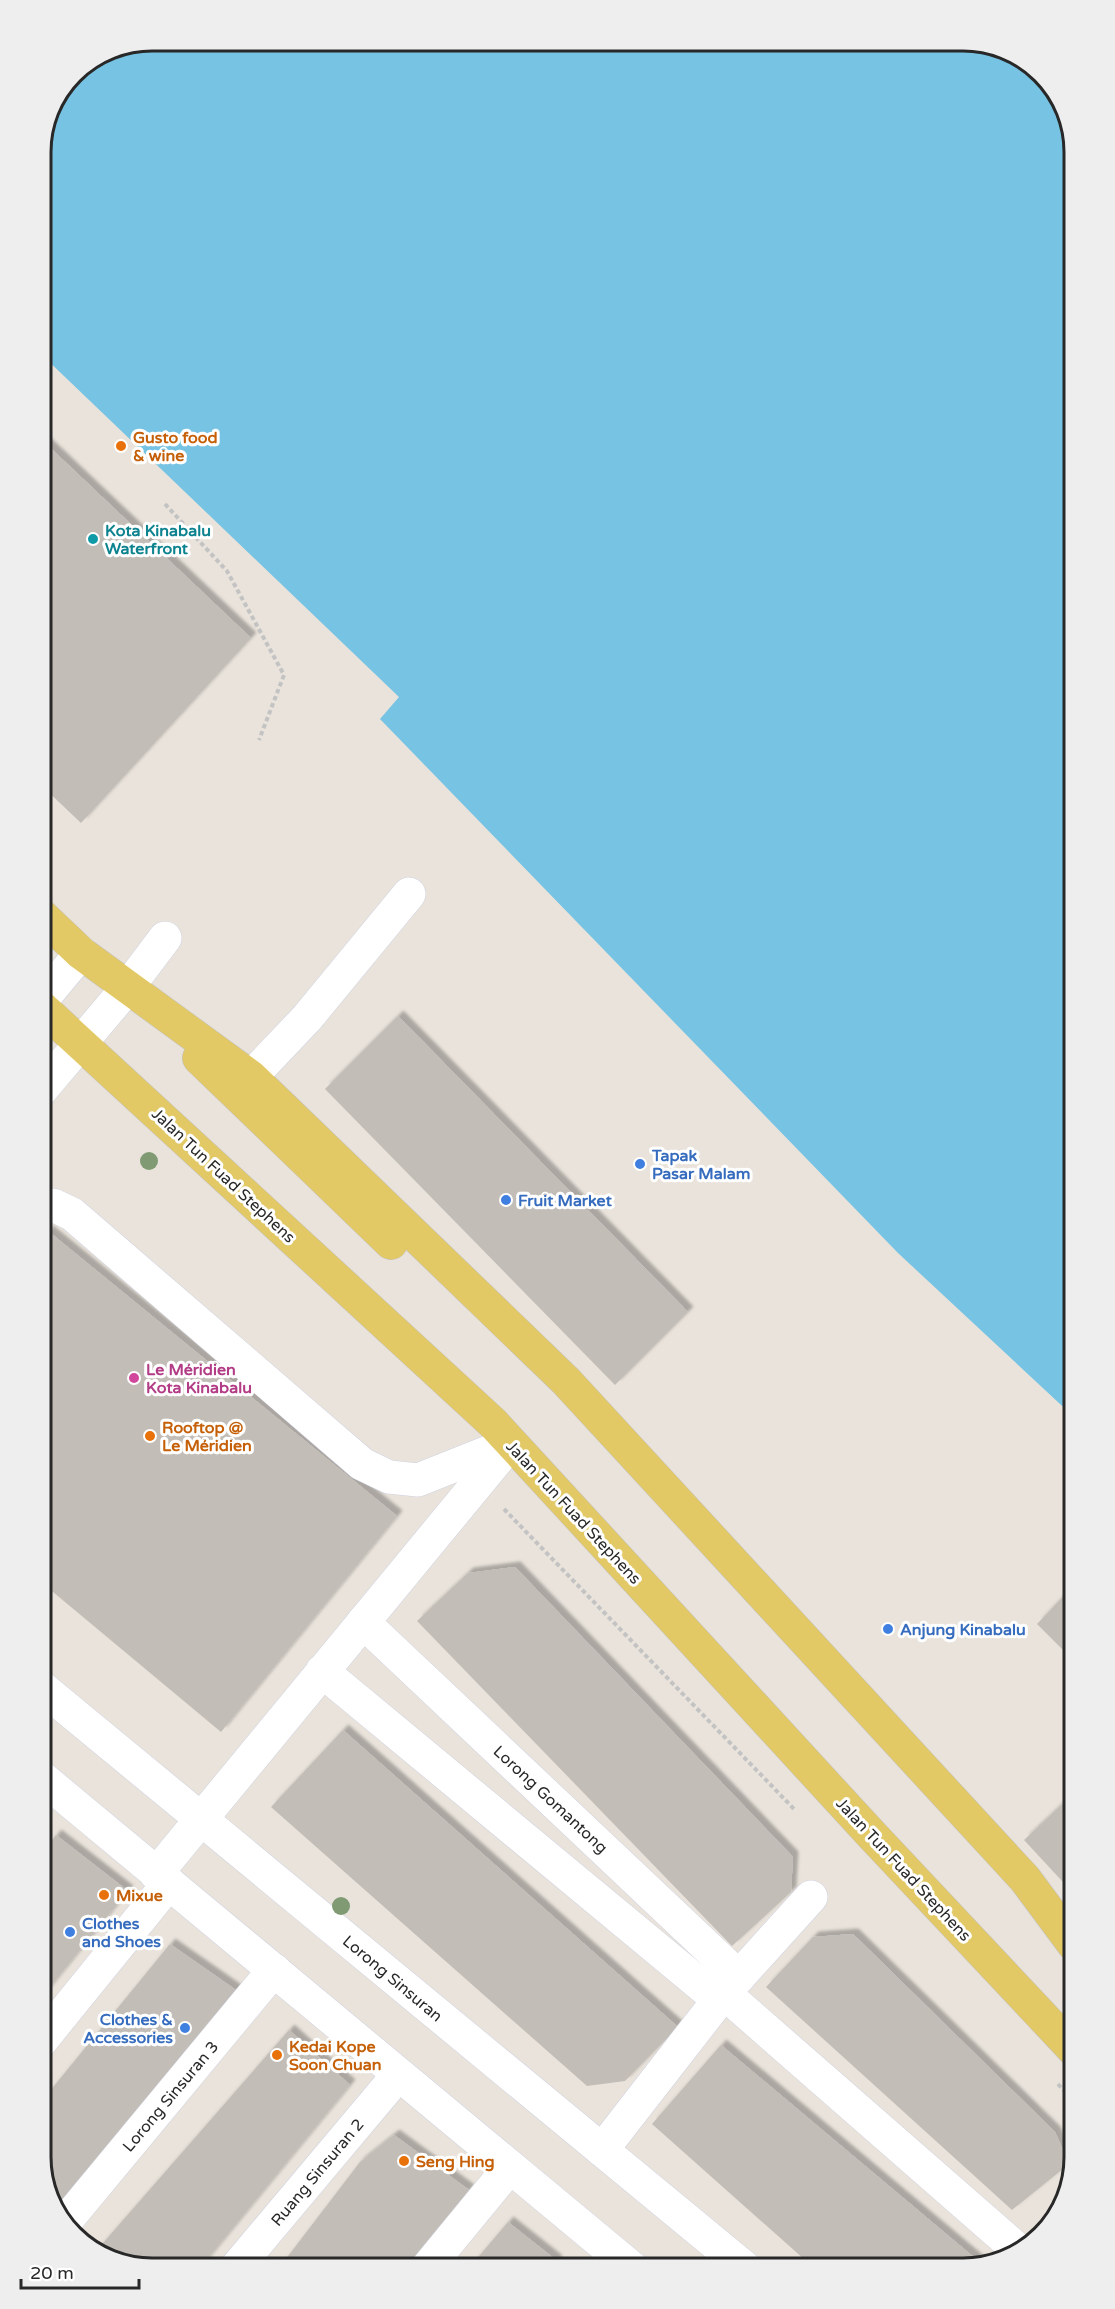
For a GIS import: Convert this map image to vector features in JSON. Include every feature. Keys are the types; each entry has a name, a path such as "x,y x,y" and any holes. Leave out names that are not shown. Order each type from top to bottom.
{"main road":[{"path":"51,924 81,953 251,1077 566,1381 1025,1879 1064,1932"},
{"path":"128,987 235,1094 553,1399 752,1609 1015,1896 1064,1934"},
{"name":"Jalan Tun Fuad Stephens","path":"51,1016 511,1443 871,1834 1064,2039"}],"street":[{"path":"251,1077 307,1018 409,894"},
{"path":"51,1077 128,987 165,938"},
{"path":"51,989 81,953"},
{"path":"51,1205 72,1214 362,1464 371,1469 389,1477 418,1480 511,1443"},
{"path":"51,2027 163,1879 201,1819 511,1443"},
{"name":"Lorong Gomantong","path":"363,1622 727,1990"},
{"path":"322,1671 727,1990 1012,2245"},
{"name":"Lorong Sinsuran","path":"51,1696 733,2258"},
{"path":"51,1791 163,1879 616,2258"},
{"path":"602,2150 727,1990 811,1897"},
{"name":"Lorong Sinsuran 3","path":"70,2216 273,1970"},
{"name":"Ruang Sinsuran 2","path":"244,2258 398,2075"},
{"path":"435,2258 510,2167"}],"path":[{"path":"165,504 227,571 284,675 259,740"},
{"path":"479,1482 802,1817"},
{"path":"1050,2075 1064,2090"}],"water":[{"path":"152,51 969,51 1001,59 1024,72 1034,81 1043,91 1056,114 1062,133 1064,152 1064,1408 898,1253 380,719 399,697 51,364 51,146 54,126 61,107 86,76 114,59 133,53"}],"building":[{"name":"Kota Kinabalu Waterfront","path":"51,448 251,638 81,823 51,794"},
{"name":"Fruit Market","path":"398,1016 688,1312 615,1385 325,1089"},
{"name":"Le Méridien Kota Kinabalu","path":"51,1233 397,1516 221,1732 51,1590"},
{"path":"515,1567 793,1857 791,1892 732,1946 417,1621 468,1573"},
{"path":"1064,1596 1064,1651 1037,1624"},
{"path":"343,1730 678,2027 625,2081 587,2086 271,1807"},
{"path":"1064,1802 1064,1883 1024,1840"},
{"path":"56,1835 128,1891 51,1986 51,1841"},
{"path":"853,1934 1055,2132 1064,2153 1063,2169 1012,2210 766,1987 813,1937"},
{"path":"170,1944 243,1995 65,2208 53,2176 51,2090"},
{"path":"289,2030 350,2085 208,2258 146,2258 120,2253 102,2244"},
{"path":"721,2045 973,2257 803,2258 652,2124"},
{"path":"394,2135 469,2190 413,2258 287,2258 360,2162"},
{"path":"508,2222 553,2258 477,2258"}],"place":[{"name":"Gusto food & wine","path":"121,446"},
{"name":"Kota Kinabalu Waterfront","path":"93,539"},
{"name":"Tapak Pasar Malam","path":"640,1164"},
{"name":"Fruit Market","path":"506,1200"},
{"name":"Le Méridien Kota Kinabalu","path":"134,1378"},
{"name":"Rooftop @ Le Méridien","path":"150,1436"},
{"name":"Anjung Kinabalu","path":"888,1629"},
{"name":"Mixue","path":"104,1895"},
{"name":"Clothes and Shoes","path":"70,1932"},
{"name":"Clothes & Accessories","path":"185,2028"},
{"name":"Kedai Kope Soon Chuan","path":"277,2055"},
{"name":"Seng Hing","path":"404,2161"}]}
